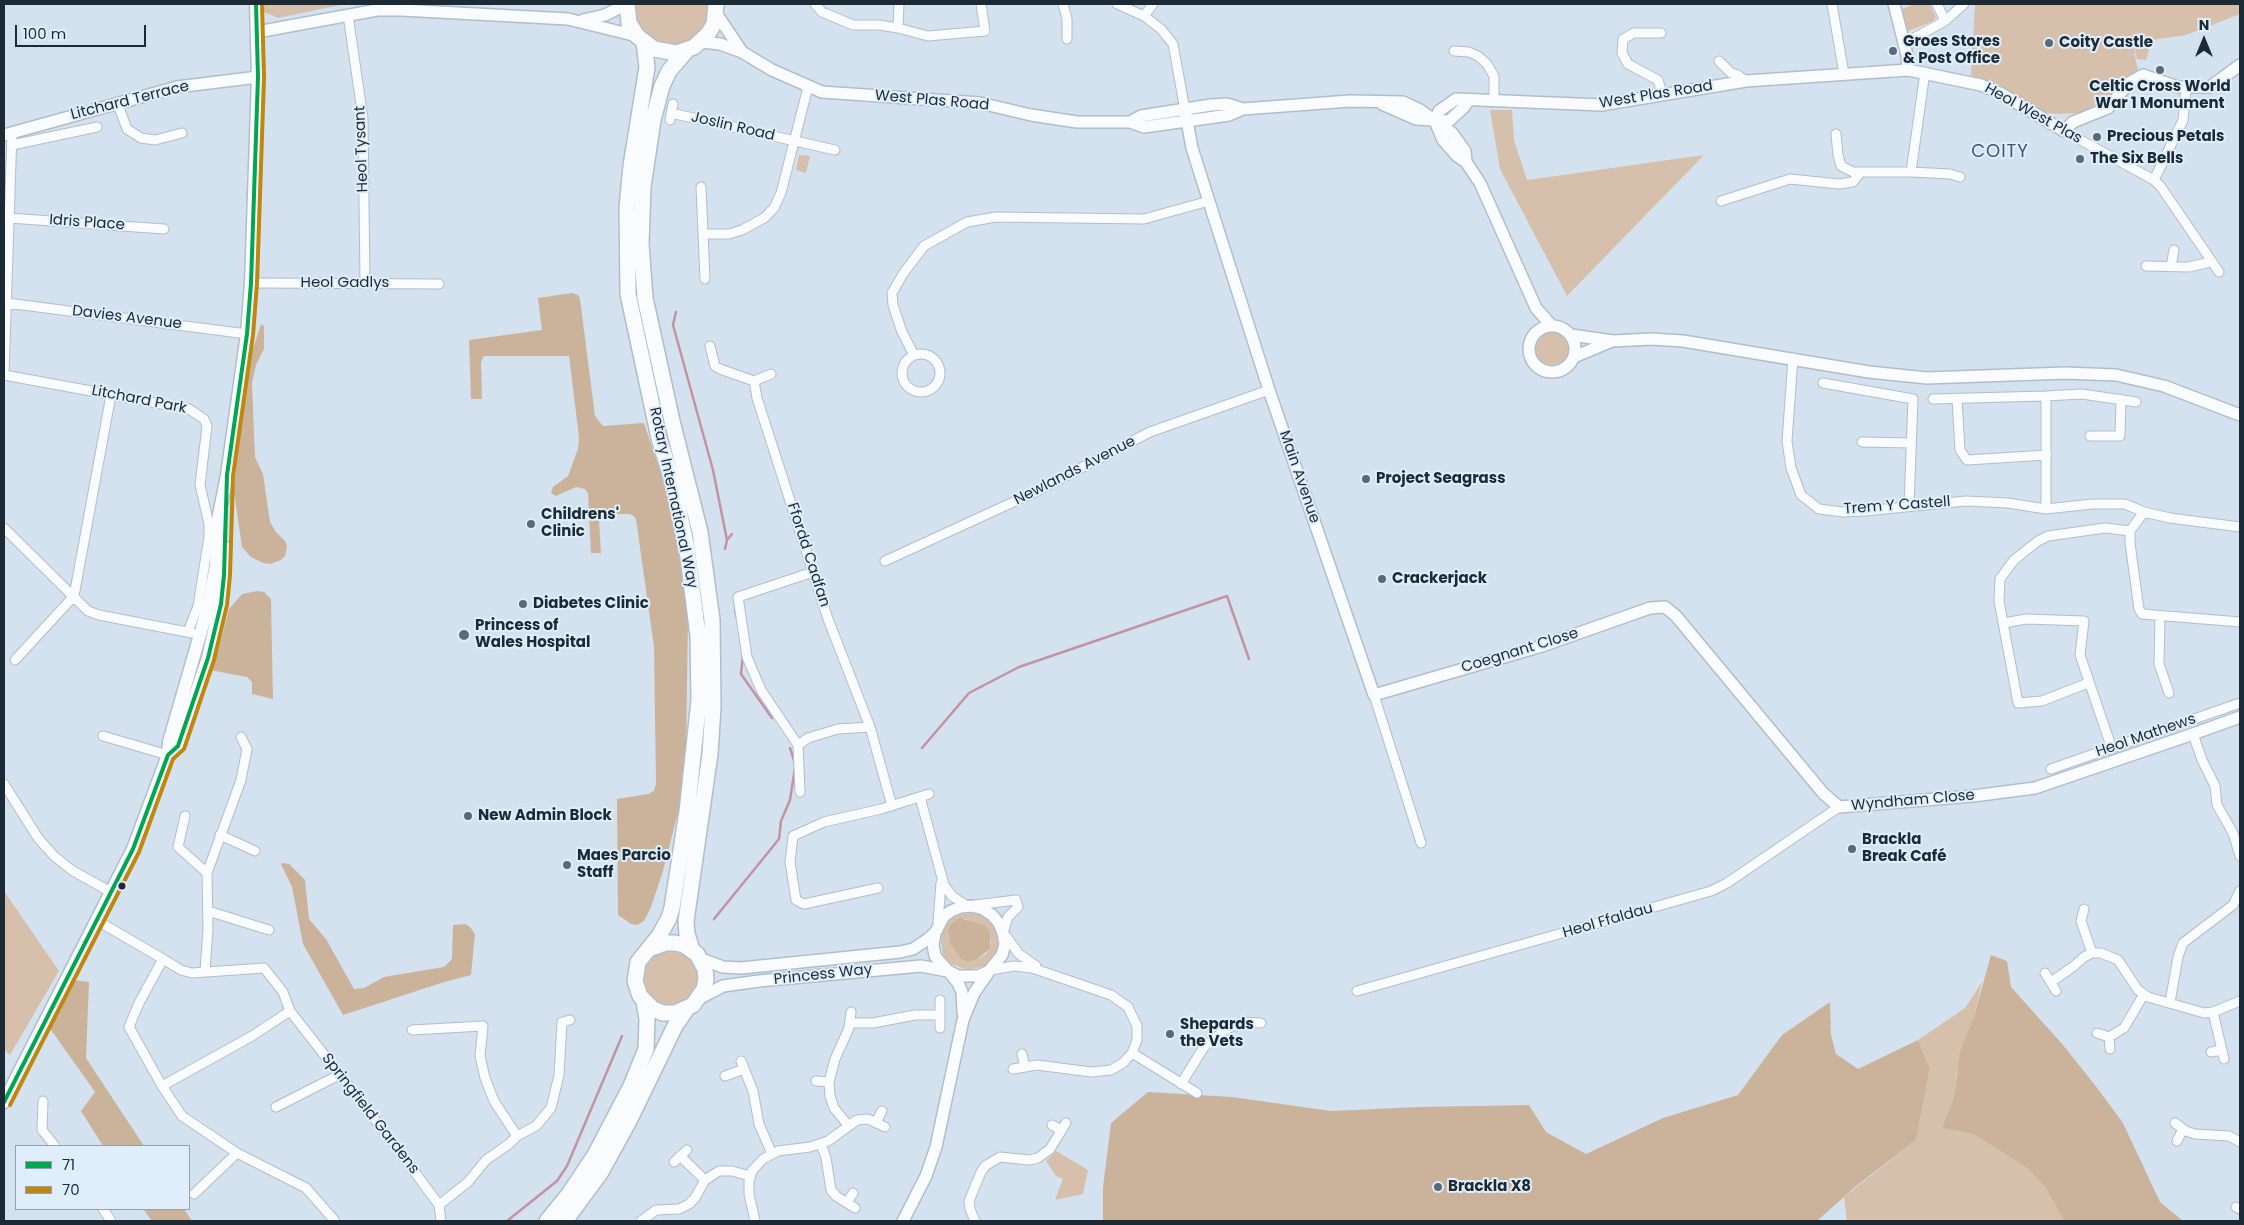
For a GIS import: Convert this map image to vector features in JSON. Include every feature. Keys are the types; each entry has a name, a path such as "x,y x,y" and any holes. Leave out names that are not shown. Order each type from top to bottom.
{"main road":[{"path":"4,1102 133,849 168,756 178,746 208,658 201,634 221,604 224,575 227,474 247,334 251,283 258,77 256,4"},
{"name":"Rotary International Way","path":"628,4 630,23 641,40 648,67 631,166 627,207 628,294 687,548 696,612 698,668 696,739 674,898 665,926 649,950"},
{"path":"641,40 664,52 686,50 701,42 711,29 716,8"},
{"name":"Rotary International Way","path":"686,50 670,71 662,86 653,120 643,187 641,244 645,298 672,421 700,532 712,620 713,707 711,746 686,921 687,934 696,954"},
{"path":"547,1221 569,1194 595,1155 631,1086 646,1049 647,1019 644,1002 637,990 635,972 638,962 649,950 666,943 675,943 696,954 706,979 700,998 686,1010 668,1038 629,1121 606,1163 565,1221"},
{"path":"644,1002 653,1009 664,1013 686,1010"}],"street":[{"path":"579,20 605,15 617,9 621,4"},
{"path":"815,4 822,12 853,25 879,24 928,36 985,31 981,4"},
{"path":"898,28 899,4"},
{"path":"1063,4 1067,19 1067,39"},
{"path":"1117,4 1144,16 1162,29 1173,44 1185,110"},
{"path":"1134,4 1144,16"},
{"path":"1144,16 1153,4"},
{"path":"1832,4 1844,74"},
{"path":"1894,4 1908,70"},
{"path":"1937,4 1944,21"},
{"path":"1904,44 1944,21 1964,4"},
{"name":"West Plas Road","path":"716,8 742,52"},
{"path":"258,32 377,10 401,10 579,20 641,40"},
{"name":"Heol Tysant","path":"348,15 362,118 365,283"},
{"path":"1661,33 1634,33 1623,39 1622,53 1628,64 1658,80 1662,94"},
{"name":"West Plas Road","path":"701,42 720,44 742,52 808,87 822,92 980,103 1031,115 1077,122 1130,122 1144,127 1229,115 1243,109 1350,101 1402,102 1420,110 1435,121 1448,121 1468,101 1601,106 1746,81 1844,74"},
{"path":"1454,51 1469,52 1478,56 1487,64 1494,76 1494,101"},
{"path":"1719,61 1731,73 1738,75 1746,81"},
{"path":"2064,131 2073,122 2108,108 2129,83 2143,75 2186,88 2210,87 2240,66"},
{"name":"Heol West Plas","path":"1844,74 1908,70 1981,85 2000,93 2064,131 2154,180"},
{"path":"1910,172 1924,72"},
{"name":"Litchard Terrace","path":"8,134 117,102 177,87 258,77"},
{"name":"Joslin Road","path":"703,234 729,234 742,230 764,218 774,208 781,193 808,87"},
{"path":"2186,88 2183,120 2154,180 2210,262 2219,272"},
{"path":"117,102 127,129 141,138 155,140 182,133"},
{"name":"West Plas Road","path":"1130,122 1141,116 1227,104 1243,109"},
{"name":"Main Avenue","path":"1185,110 1192,148 1269,390 1374,695 1421,843"},
{"name":"Joslin Road","path":"671,113 794,142"},
{"path":"1435,121 1443,140 1457,156 1466,162 1480,183 1536,308 1551,325"},
{"path":"12,145 97,127"},
{"path":"4,375 12,145 8,134"},
{"path":"1836,134 1841,166 1853,172 1910,172 1950,174 1960,177"},
{"path":"794,142 835,150"},
{"path":"1950,164 1950,174"},
{"path":"1721,201 1790,179 1839,184 1853,182 1861,172"},
{"path":"701,187 705,279"},
{"path":"914,355 899,323 893,305 892,294 903,274 924,246 967,222 996,217 1144,219 1209,201"},
{"name":"Idris Place","path":"9,218 164,229"},
{"path":"2171,266 2174,250"},
{"path":"2146,266 2189,267 2210,262"},
{"name":"Heol Gadlys","path":"251,283 440,284"},
{"name":"Davies Avenue","path":"7,303 247,334"},
{"path":"1535,333 1536,308"},
{"path":"1613,341 1574,357 1564,369 1549,372 1535,365 1529,351 1529,343 1535,333 1551,325 1559,326 1571,335 1613,341 1651,339 1683,341 1869,372 1927,378 2065,373 2116,375 2164,386 2240,414"},
{"path":"1571,335 1574,342 1574,357"},
{"path":"710,346 715,366 720,369 754,381 771,374"},
{"path":"926,354 932,357 939,367 938,380 935,386 926,391 913,391 903,382 902,368 909,357 914,355 926,354"},
{"name":"Trem Y Castell","path":"1793,358 1787,441 1791,468 1801,495 1819,509 1843,512 1966,501 2008,503 2046,509 2092,504 2125,504 2144,512 2170,518 2240,527"},
{"name":"Litchard Park","path":"4,375 189,408 204,419 207,426 200,485 209,524 209,537 198,606 201,634"},
{"name":"Ffordd Cadfan","path":"754,381 757,398 828,619 870,727 892,806"},
{"path":"1823,383 1913,399 1909,506"},
{"name":"Newlands Avenue","path":"885,562 1033,493 1150,432 1269,390"},
{"path":"1933,399 2082,394 2136,402"},
{"path":"15,660 74,596 111,395"},
{"path":"2046,396 2046,509"},
{"path":"1956,399 1960,450 1967,460 2047,455"},
{"path":"2090,436 2120,436 2121,399"},
{"path":"1862,442 1911,443"},
{"path":"2144,512 2130,531 2139,609 2142,614 2240,622"},
{"path":"4,528 88,611 99,615 201,634"},
{"path":"2088,683 2042,700 2018,703 1999,601 2000,579 2014,560 2038,541 2048,536 2106,528 2130,531"},
{"path":"800,792 798,745 761,690 747,657 738,597 813,572"},
{"name":"Coegnant Close","path":"1374,695 1542,646 1650,608 1665,607"},
{"name":"Wyndham Close","path":"1665,607 1676,616 1823,793 1839,807 2025,790 2240,717"},
{"path":"2160,616 2159,664 2169,693"},
{"path":"2004,623 2026,620 2084,622 2080,655 2112,749"},
{"name":"Heol Mathews","path":"2051,769 2240,703"},
{"path":"798,745 808,738 838,729 870,727"},
{"path":"2194,734 2202,760 2216,786 2217,804 2237,831 2240,856"},
{"path":"103,736 168,756"},
{"path":"96,920 181,970 192,973 205,971 208,911 207,873 241,780 247,749 241,736"},
{"path":"4,784 38,838 54,856 73,871 111,892"},
{"path":"878,888 804,904 796,900 790,862 793,836 824,822 892,806 924,795 941,878 940,909 933,945 935,956 958,983 962,992 963,1020"},
{"name":"Heol Ffaldau","path":"1356,991 1711,891 1727,884 1839,807"},
{"path":"185,816 178,847 207,873"},
{"path":"220,835 255,851"},
{"path":"941,878 948,892 969,906 983,909 992,914 1022,957 1042,970 1123,1002 1132,1012 1137,1026 1137,1040 1132,1053 1117,1067 1091,1072 1042,1065 1013,1069"},
{"path":"2170,1002 2178,957 2183,943 2233,905 2240,891"},
{"path":"902,1220 917,1196 936,1147 963,1020 974,993 1002,954 1008,917 1018,907 1016,900 969,906"},
{"name":"Princess Way","path":"696,954 723,967 741,968 900,952 918,946 951,911 969,906"},
{"path":"2084,909 2081,921 2092,953"},
{"path":"208,911 269,930"},
{"path":"2051,982 2084,957 2092,953 2101,953 2118,960 2138,990 2144,994 2204,1013 2213,1012 2240,1001"},
{"path":"163,959 138,1003 129,1027 162,1086 182,1116 238,1153 306,1188 335,1221"},
{"name":"Princess Way","path":"700,998 723,986 759,981 921,966 968,978 978,976 990,970"},
{"path":"990,970 1018,966 1042,970"},
{"name":"Springfield Gardens","path":"205,971 264,968 283,992 290,1011 439,1205"},
{"path":"2045,973 2056,991"},
{"path":"2097,1033 2109,1037 2124,1028 2144,994"},
{"path":"940,1000 940,1028"},
{"path":"162,1086 252,1036 290,1011"},
{"path":"848,1125 834,1108 830,1096 829,1082 835,1059 848,1034 851,1012"},
{"path":"2211,1052 2223,1054 2213,1012"},
{"path":"851,1023 873,1023 915,1015 940,1014"},
{"path":"440,1221 439,1205 468,1182 486,1160 517,1136 536,1126 551,1108 559,1075 562,1022 570,1020"},
{"path":"1181,1084 1204,1047 1226,1030 1243,1022 1261,1023"},
{"path":"412,1030 483,1026 480,1056 485,1078 494,1101 517,1136"},
{"path":"2109,1037 2110,1049"},
{"path":"1132,1053 1197,1093"},
{"path":"1022,1054 1024,1066"},
{"path":"725,1076 742,1065 753,1092 759,1124 772,1154"},
{"path":"276,1108 339,1075"},
{"path":"816,1081 829,1082"},
{"path":"43,1101 42,1130 55,1145"},
{"path":"876,1122 882,1111"},
{"path":"755,1221 748,1190 750,1176 760,1162 772,1154 785,1150 821,1144 860,1119 876,1122 885,1127"},
{"path":"975,1221 970,1209 970,1197 985,1166 1000,1157 1030,1160 1038,1158 1050,1149 1064,1126 1052,1125"},
{"path":"2177,1140 2179,1126 2204,1135 2229,1136 2240,1142"},
{"path":"821,1144 826,1158 831,1190 836,1196 851,1206 853,1193"},
{"path":"194,1194 238,1153"},
{"path":"681,1156 705,1180"},
{"path":"641,1221 656,1210 679,1209 688,1204 705,1180 723,1170 732,1170 750,1176"},
{"path":"104,1210 111,1221"}],"shaded area":[{"path":"262,4 345,4 278,18 264,12"},
{"path":"633,4 708,4 708,16 703,29 694,40 669,49 640,34 632,8"},
{"path":"1914,4 1930,4 1936,17 1933,21 1904,33 1895,12"},
{"path":"1975,4 2240,4 2240,14 2186,35 2152,40 2146,60 2137,59 2131,36 2138,71 2105,103 2080,113 2057,114 2042,112 1993,82 1971,76"},
{"path":"1490,110 1512,110 1514,140 1527,180 1704,155 1567,296 1500,169"},
{"path":"799,155 810,156 806,173 796,170"},
{"path":"572,293 578,295 580,299 595,416 603,426 644,423 666,489 685,586 688,619 686,752 682,797 663,871 651,907 644,921 637,925 631,924 618,915 617,799 648,794 654,791 656,784 654,647 636,519 629,514 605,514 601,516 599,520 601,553 591,553 588,493 585,489 576,487 556,496 551,493 553,487 568,476 578,449 579,437 569,356 484,356 481,362 482,399 471,399 469,340 542,330 538,298"},
{"path":"261,324 264,326 264,349 256,365 252,383 255,457 263,474 270,522 287,546 285,556 281,560 270,564 251,557 242,547 234,492 238,436 253,349"},
{"path":"1552,329 1559,330 1565,334 1569,340 1569,354 1565,360 1559,364 1552,365 1545,364 1539,360 1535,354 1534,347 1535,340 1539,334 1545,330"},
{"path":"257,591 264,592 271,599 273,699 252,694 252,682 247,677 210,670 218,652 229,609 242,594"},
{"path":"281,864 289,864 305,880 309,919 326,939 354,989 364,988 384,977 444,967 452,959 453,925 466,924 475,934 471,975 343,1015 303,944 292,887"},
{"path":"4,891 59,971 10,1055 4,1049"},
{"path":"970,913 982,915 991,923 997,933 998,946 994,957 985,966 968,970 951,964 943,954 941,943 942,931 949,921 958,915","holes":["966,919 991,940 990,949 985,955 967,962 961,959 948,936 951,924"]},
{"path":"959,918 986,926 990,933 990,949 976,960 967,962 961,959 950,943 948,930 951,924"},
{"path":"670,949 686,954 694,962 699,978 694,994 686,1002 670,1007 654,1002 646,994 641,978 646,962 654,954"},
{"path":"1991,955 2007,961 2011,987 2063,1045 2123,1123 2160,1202 2183,1221 2064,1221 2045,1187 2027,1168 1973,1134 1942,1128 1954,1097 1960,1052 1974,1016"},
{"path":"65,979 89,982 86,1058 143,1145 102,1145 81,1111 95,1092 44,1020"},
{"path":"1982,982 1957,1071 1954,1097 1942,1128 1973,1134 2027,1168 2045,1187 2064,1221 1847,1221 1844,1197 1916,1140 1930,1069 1918,1040 1965,1008"},
{"path":"1830,1002 1831,1035 1836,1054 1858,1069 1918,1040 1930,1069 1916,1140 1855,1187 1817,1221 1103,1221 1103,1187 1111,1123 1148,1092 1232,1097 1331,1111 1529,1105 1546,1132 1586,1154 1663,1118 1738,1095 1782,1035"},
{"path":"1056,1151 1088,1170 1083,1194 1055,1200 1063,1179 1056,1176 1046,1161"},
{"path":"144,1210 185,1210 192,1221 152,1221"}],"waterway":[{"path":"676,312 673,325 713,470 727,540"},
{"path":"725,549 727,540 732,534"},
{"path":"922,748 969,693 1019,667 1227,596 1249,659"},
{"path":"735,610 737,618"},
{"path":"743,655 741,674 772,718"},
{"path":"790,748 795,763"},
{"path":"714,919 779,839 781,821 790,800 795,768"},
{"path":"507,1221 557,1181 567,1166 622,1036"}],"transit line":[{"name":"71","path":"4,1102 133,849 168,755 178,746 208,658 221,604 224,575 227,475 247,334 251,283 258,77 256,4"},
{"name":"70","path":"10,1105 139,852 173,759 184,749 214,660 227,605 230,575 233,476 253,335 257,283 264,77 262,4"}],"place":[{"name":"Coity Castle","path":"2049,43"},
{"name":"Groes Stores & Post Office","path":"1893,51"},
{"name":"Celtic Cross World War 1 Monument","path":"2160,70"},
{"name":"Precious Petals","path":"2097,137"},
{"name":"The Six Bells","path":"2080,159"},
{"name":"Project Seagrass","path":"1366,479"},
{"name":"Childrens' Clinic","path":"531,524"},
{"name":"Crackerjack","path":"1382,579"},
{"name":"Diabetes Clinic","path":"523,604"},
{"name":"Princess of Wales Hospital","path":"464,635"},
{"name":"New Admin Block","path":"468,816"},
{"name":"Brackla Break Café","path":"1852,849"},
{"name":"Maes Parcio Staff","path":"567,865"},
{"name":"Shepards the Vets","path":"1170,1034"},
{"name":"Brackla X8","path":"1438,1187"}],"district":[{"name":"COITY","path":"2000,152"}]}
